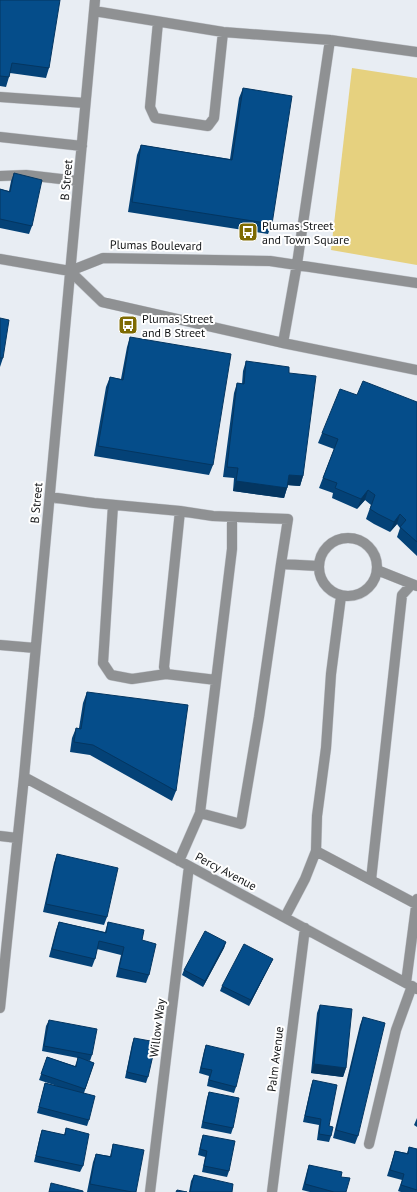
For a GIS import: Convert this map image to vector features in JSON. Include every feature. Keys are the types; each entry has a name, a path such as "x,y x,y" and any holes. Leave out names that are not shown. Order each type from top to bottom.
{"street":[{"name":"B Street","path":"0,1008 24,777 95,0"},
{"path":"94,11 223,32 330,40 417,52"},
{"path":"158,22 150,107 155,118 174,121 208,126 214,118 223,32"},
{"path":"283,343 297,264 330,40"},
{"path":"0,97 85,103"},
{"path":"0,137 82,146"},
{"path":"0,176 26,175 78,181"},
{"name":"Plumas Boulevard","path":"70,271 103,258 270,260 417,283"},
{"path":"0,259 70,271 102,302 283,343 417,370"},
{"path":"50,496 112,505 180,511 214,516 288,519 259,717 241,824 200,813"},
{"path":"112,505 103,663 111,675 132,679 166,674 216,680"},
{"path":"166,674 164,667 180,511"},
{"path":"179,861 200,813 232,549 232,517"},
{"path":"350,538 360,540 373,552 377,570 374,580 369,588 360,594 341,596 332,592 324,585 318,566 325,548 336,540 350,538"},
{"path":"281,564 318,566"},
{"path":"371,880 402,595 414,585 377,570"},
{"path":"284,917 305,879 316,850 317,816 326,748 331,674 341,596"},
{"path":"0,645 35,648"},
{"name":"Percy Avenue","path":"24,777 412,986"},
{"path":"0,836 17,838"},
{"path":"316,850 371,880 417,901 412,986 396,1030 369,1144"},
{"name":"Willow Way","path":"150,1192 189,866"},
{"name":"Palm Avenue","path":"272,1192 305,928"}],"shaded area":[{"path":"352,68 417,78 417,265 331,250"}],"building":[{"path":"0,0 60,0 49,68 12,63 9,77 0,76"},
{"path":"243,88 292,96 272,224 132,202 141,145 232,160"},
{"path":"14,173 42,180 32,226 0,219 0,189 10,192"},
{"path":"0,318 9,320 3,358 0,358"},
{"path":"130,337 231,354 213,465 98,446 110,377 123,380"},
{"path":"246,361 289,367 289,373 316,376 303,476 289,475 287,488 236,481 238,468 227,467 237,383 244,384"},
{"path":"363,381 417,402 417,542 400,527 406,520 400,514 394,522 370,509 375,495 368,490 361,499 335,488 337,483 323,478 338,439 322,433 340,389 357,395"},
{"path":"87,692 188,705 176,791 93,745 74,742 76,728 81,729"},
{"path":"57,854 118,868 107,917 46,904"},
{"path":"59,922 106,933 108,922 144,930 142,940 156,944 149,975 119,968 124,947 99,941 95,959 52,949"},
{"path":"205,931 226,942 205,981 184,970"},
{"path":"244,944 273,959 251,1000 222,986"},
{"path":"320,1005 352,1009 346,1068 314,1064"},
{"path":"363,1017 385,1023 358,1136 336,1130"},
{"path":"49,1020 97,1029 92,1055 44,1046"},
{"path":"134,1038 156,1042 148,1077 127,1072"},
{"path":"206,1045 244,1054 236,1087 209,1080 212,1070 201,1068"},
{"path":"47,1057 76,1067 78,1057 94,1063 85,1089 41,1074"},
{"path":"313,1080 337,1085 329,1126 333,1127 331,1136 319,1134 321,1119 305,1116"},
{"path":"45,1083 95,1096 89,1120 39,1107"},
{"path":"209,1092 239,1098 233,1128 203,1122"},
{"path":"66,1128 89,1134 83,1166 36,1156 42,1130 65,1135"},
{"path":"203,1135 235,1141 229,1171 204,1166 207,1151 200,1149"},
{"path":"113,1144 144,1150 136,1192 90,1184 96,1154 111,1157"},
{"path":"409,1147 417,1149 417,1190 401,1185 404,1174 390,1170 395,1151 408,1154"},
{"path":"309,1165 342,1172 341,1177 350,1178 346,1192 334,1192 305,1184"},
{"path":"194,1175 233,1184 232,1192 190,1192"},
{"path":"51,1183 83,1191 83,1192 49,1192"},
{"path":"177,1190 187,1192 176,1192"}],"place":[{"name":"Plumas Street and Town Square","path":"248,232"},
{"name":"Plumas Street and B Street","path":"128,325"}]}
